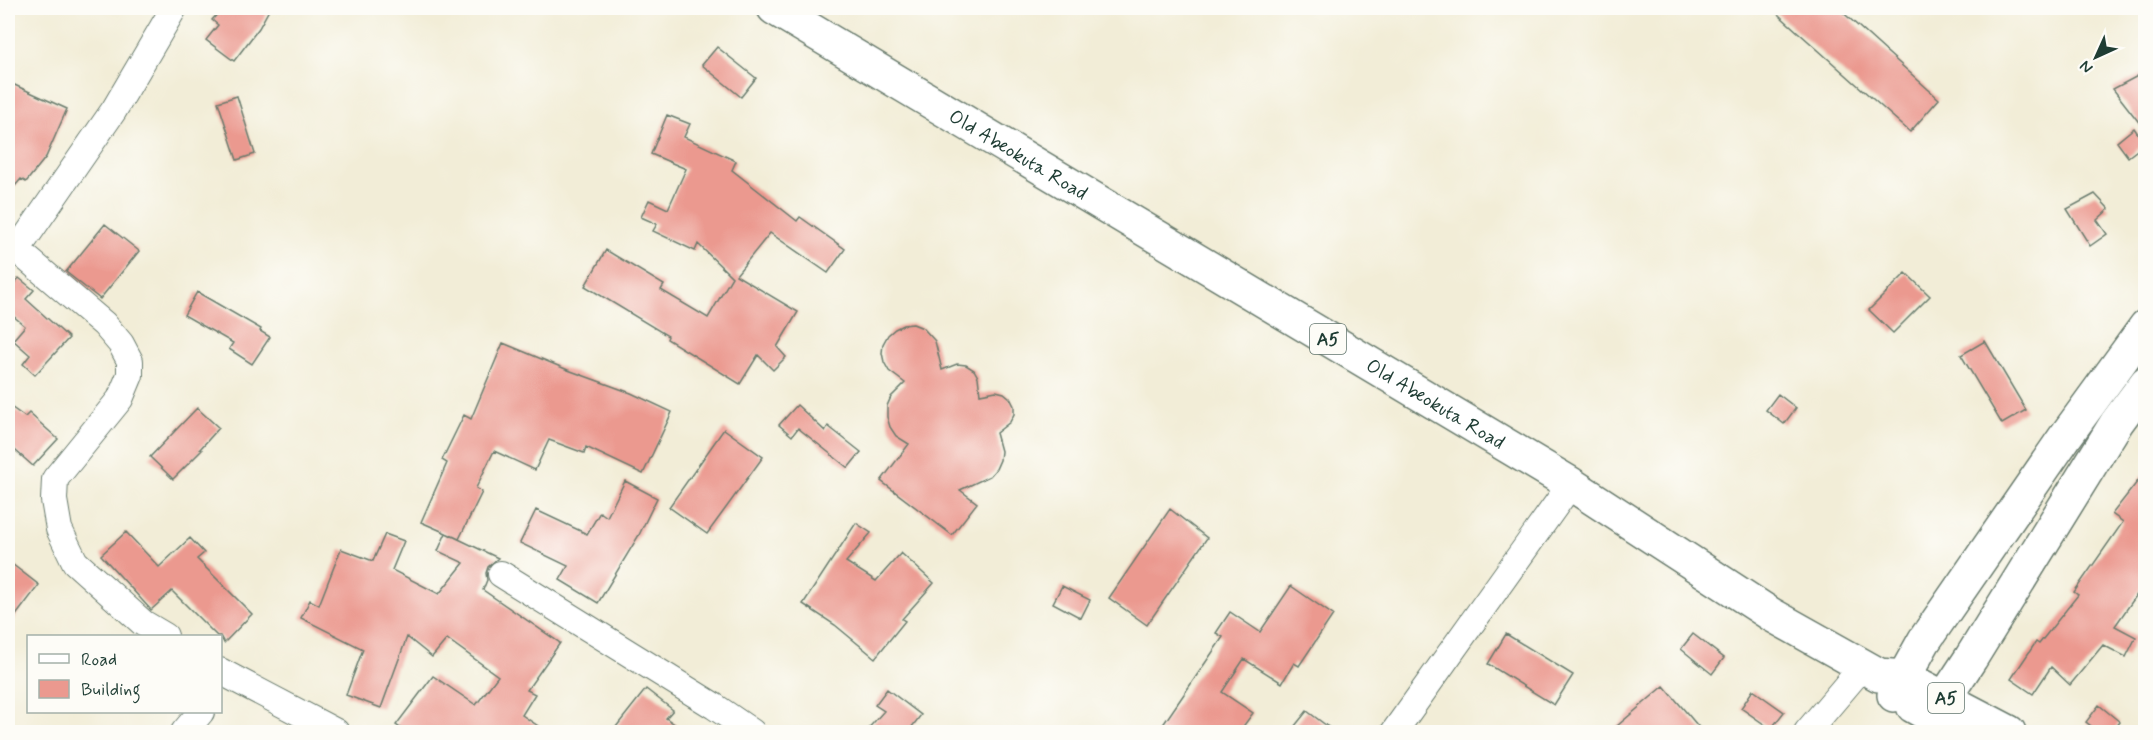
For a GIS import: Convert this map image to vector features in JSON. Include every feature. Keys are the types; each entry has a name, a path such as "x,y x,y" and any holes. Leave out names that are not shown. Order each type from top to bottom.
{"highway":[{"name":"Old Abeokuta Road","path":"774,8 1571,484 1772,615 1952,715 2009,732"},
{"path":"1885,678 1924,641 2051,456 2145,326"},
{"path":"1952,715 1968,696 1971,658 2117,422 2145,383"}],"street":[{"path":"163,635 143,622 75,562 59,529 54,500 55,479 120,399 130,375 130,361 121,344 104,324 12,247 114,110 174,8"},
{"path":"1395,732 1571,484"},
{"path":"501,574 752,732"},
{"path":"1808,732 1885,678"},
{"path":"224,679 336,732"},
{"path":"184,732 199,713"}],"building":[{"path":"223,8 270,8 259,28 234,61 206,40 218,25 212,20"},
{"path":"1771,8 1838,8 1939,99 1910,132"},
{"path":"717,47 756,78 741,97 702,65"},
{"path":"2145,72 2145,130 2113,89"},
{"path":"8,82 67,109 46,157 26,182 21,179 8,194"},
{"path":"237,96 255,154 237,160 218,102"},
{"path":"667,115 690,124 684,137 736,161 732,170 797,221 800,217 845,249 828,273 770,233 736,275 798,312 777,347 786,357 773,370 758,355 740,384 667,339 668,336 585,286 606,250 664,285 661,290 708,318 732,277 698,244 695,251 653,231 657,224 641,217 649,200 668,209 686,169 651,154"},
{"path":"2134,128 2145,144 2128,157 2117,142"},
{"path":"2095,194 2109,209 2097,220 2107,234 2090,246 2067,209"},
{"path":"105,224 139,251 100,299 66,272"},
{"path":"1906,273 1930,296 1893,333 1869,310"},
{"path":"19,278 34,290 26,299 69,338 35,375 23,364 30,355 13,340 25,326 12,315 8,320 8,283 11,287"},
{"path":"197,292 261,329 260,331 270,337 252,364 229,349 233,343 184,315"},
{"path":"913,324 923,328 935,341 942,370 957,364 966,365 974,370 978,377 980,394 996,391 1004,393 1014,406 1014,414 1010,422 996,433 1001,451 996,469 990,476 960,490 977,503 952,535 881,481 909,444 896,436 887,417 887,406 891,397 905,383 889,371 882,353 883,344 895,329"},
{"path":"1985,341 2026,410 2002,424 1961,355"},
{"path":"503,343 631,393 672,412 643,474 586,447 584,453 549,440 535,470 494,451 476,488 482,492 459,539 421,522 447,463 442,460 464,415 471,419"},
{"path":"1778,394 1796,408 1784,424 1766,410"},
{"path":"8,405 25,417 29,413 58,439 33,466 8,444"},
{"path":"797,405 825,431 828,426 861,452 848,468 798,428 792,436 779,425"},
{"path":"197,408 219,428 200,449 202,450 173,479 150,457"},
{"path":"724,429 763,457 707,534 669,507"},
{"path":"2145,472 2145,583 2115,626 2136,637 2126,657 2103,645 2070,685 2051,667 2033,694 2011,679 2036,642 2039,644 2078,595 2074,592 2123,522 2112,514"},
{"path":"625,481 657,498 639,535 598,603 560,580 568,566 520,543 536,510 587,534 600,512 607,517"},
{"path":"1170,509 1207,538 1147,625 1109,598"},
{"path":"856,523 871,533 846,562 876,581 901,553 934,583 902,619 905,621 875,658 835,625 803,604"},
{"path":"126,532 159,567 190,538 204,553 197,559 252,614 224,643 222,635 216,635 172,591 151,610 101,555"},
{"path":"446,533 498,558 488,567 483,590 560,643 527,690 535,694 522,715 547,732 406,732 396,725 433,676 476,705 498,676 447,639 432,657 407,637 381,708 346,695 363,649 301,618 310,600 319,605 341,549 373,561 385,534 404,541 392,570 439,594 464,563 438,551"},
{"path":"8,561 39,585 8,626"},
{"path":"1062,586 1090,600 1081,618 1053,603"},
{"path":"1291,586 1333,615 1299,666 1294,663 1282,683 1244,659 1222,692 1253,713 1239,732 1158,732 1223,637 1216,633 1230,612 1260,632"},
{"path":"1506,634 1573,675 1554,705 1488,664"},
{"path":"1693,634 1724,658 1712,674 1681,649"},
{"path":"1664,686 1703,732 1610,732"},
{"path":"646,689 673,710 666,718 686,732 612,732"},
{"path":"887,689 921,715 908,732 865,732 884,711 875,705"},
{"path":"1753,690 1784,712 1771,729 1741,708"},
{"path":"2099,705 2120,722 2112,732 2099,732 2086,722"},
{"path":"1307,711 1335,732 1290,732"}]}
